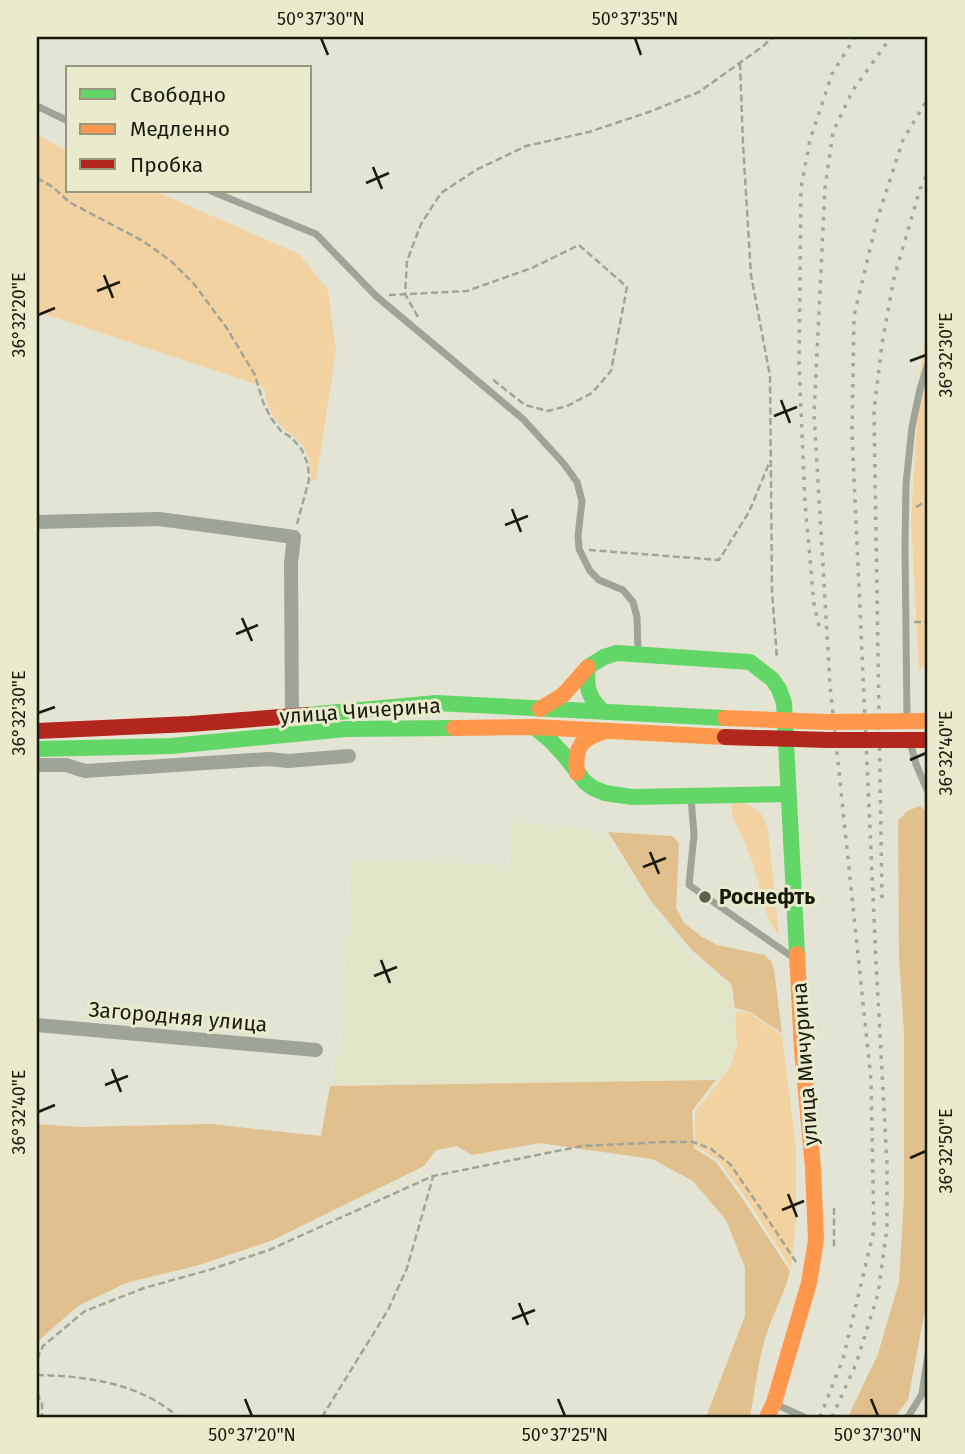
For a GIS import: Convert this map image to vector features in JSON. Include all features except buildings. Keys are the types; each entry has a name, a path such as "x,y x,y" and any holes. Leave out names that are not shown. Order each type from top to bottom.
{"main road":[{"path":"540,709 563,695 598,659 622,652 638,654"},
{"name":"улица Мичурина","path":"638,654 750,662 767,672 779,687 784,703 802,1049 813,1168 816,1240 809,1283 771,1410"},
{"path":"588,667 587,691 593,703 604,712"},
{"name":"улица Чичерина","path":"37,731 117,729 292,716 397,704 828,722 928,721"},
{"name":"улица Чичерина","path":"37,749 171,746 346,729 534,727 725,737 928,740"},
{"path":"534,727 564,755 585,782 605,793 632,797 788,794"},
{"path":"577,773 575,760 580,746 590,735 606,731"}],"street":[{"path":"37,522 159,519 294,537 291,563 292,716"},
{"path":"37,765 66,765 85,771 349,756"},
{"name":"Загородняя улица","path":"37,1025 316,1050"}],"lane":[{"path":"37,106 66,120"},
{"path":"213,192 316,234 376,296 523,419 577,482 582,501 579,549 590,571 599,580 623,590 633,602 637,617 638,654"},
{"path":"908,725 906,484 912,427 928,363"},
{"path":"909,737 916,764 928,792"},
{"path":"691,796 694,835 689,885 797,960"},
{"path":"908,1417 922,1394 928,1354"},
{"path":"771,1410 804,1417"}],"path":[{"path":"422,324 405,294 407,261 421,225 441,193 476,170 526,146 589,132 699,92 773,37"},
{"path":"740,63 751,275 770,376 772,590 777,659"},
{"path":"37,178 53,187 69,202 143,241 171,261 194,284 226,327 256,374 263,402 271,418 302,450 308,465 309,480 294,537"},
{"path":"376,296 467,291 532,268 579,245 626,287 611,371 592,393 567,406 548,411 525,405 484,372"},
{"path":"579,549 719,560 748,512 771,458"},
{"path":"906,512 928,500"},
{"path":"37,1359 43,1346 85,1311 144,1288 269,1250 433,1176 582,1146 693,1142 711,1149 730,1164 809,1283"},
{"path":"322,1417 388,1310 407,1268 433,1176"},
{"path":"834,1208 834,1250"},
{"path":"37,1375 68,1375 108,1382 145,1395 167,1407 178,1417"},
{"path":"37,1392 42,1404 41,1417"}],"shaded area":[{"path":"37,134 66,151 66,192 157,192 299,254 328,290 336,351 316,481 311,480 305,450 270,411 264,387 37,313"},
{"path":"928,322 928,667 919,669 911,520 920,374"},
{"path":"736,802 758,810 766,824 779,935 767,914 753,864 734,818 731,807"},
{"path":"920,806 928,813 928,1294 908,1400 895,1417 848,1417 878,1354 899,1282 904,1198 904,1032 899,957 898,821 907,811"},
{"path":"512,823 557,825 605,834 647,903 687,953 730,986 736,1044 729,1064 720,1076 656,1086 625,1103 331,1084 344,1031 352,860 511,865"},
{"path":"608,832 672,836 679,843 676,908 684,923 717,945 764,955 771,961 782,1033 750,1012 735,1008 732,985 691,949 651,901"},
{"path":"735,1011 750,1013 782,1035 796,1147 796,1219 791,1268 718,1160 695,1146 695,1111 731,1065 737,1046"},
{"path":"716,1080 692,1111 694,1148 716,1162 790,1271 765,1338 750,1417 706,1417 745,1316 745,1267 726,1220 693,1181 652,1159 540,1143 472,1155 457,1146 436,1150 424,1166 273,1240 199,1265 126,1283 78,1306 37,1342 37,1124 80,1127 211,1124 321,1136 330,1086"}],"railway":[{"path":"819,626 814,604 805,503 799,364 801,188 810,140 832,74 855,37"},
{"path":"820,1417 843,1359 874,1230 871,1080 830,685 814,414 825,188 833,132 853,90 891,37"},
{"path":"832,1417 856,1364 878,1294 887,1228 887,1164 852,434 854,316 877,220 903,140 928,98"},
{"path":"882,898 874,411 894,278 920,189 928,172"}],"traffic: fast":[{"path":"604,712 589,692 588,667 617,653 750,662 772,679 784,703 797,954"},
{"path":"307,715 436,703 725,718"},
{"path":"534,727 564,755 585,782 605,793 632,797 788,794"},
{"path":"37,749 171,746 346,729 454,728"}],"traffic: slow":[{"path":"540,709 563,695 588,667"},
{"path":"725,718 828,722 928,721"},
{"path":"454,728 534,727 725,737"},
{"path":"577,773 577,756 581,745 590,737 606,731"},
{"path":"767,1417 774,1403 809,1283 816,1240 797,954"}],"traffic: jam":[{"path":"37,731 307,715"},
{"path":"725,737 928,740"}],"place":[{"name":"Роснефть","path":"705,897"}]}
